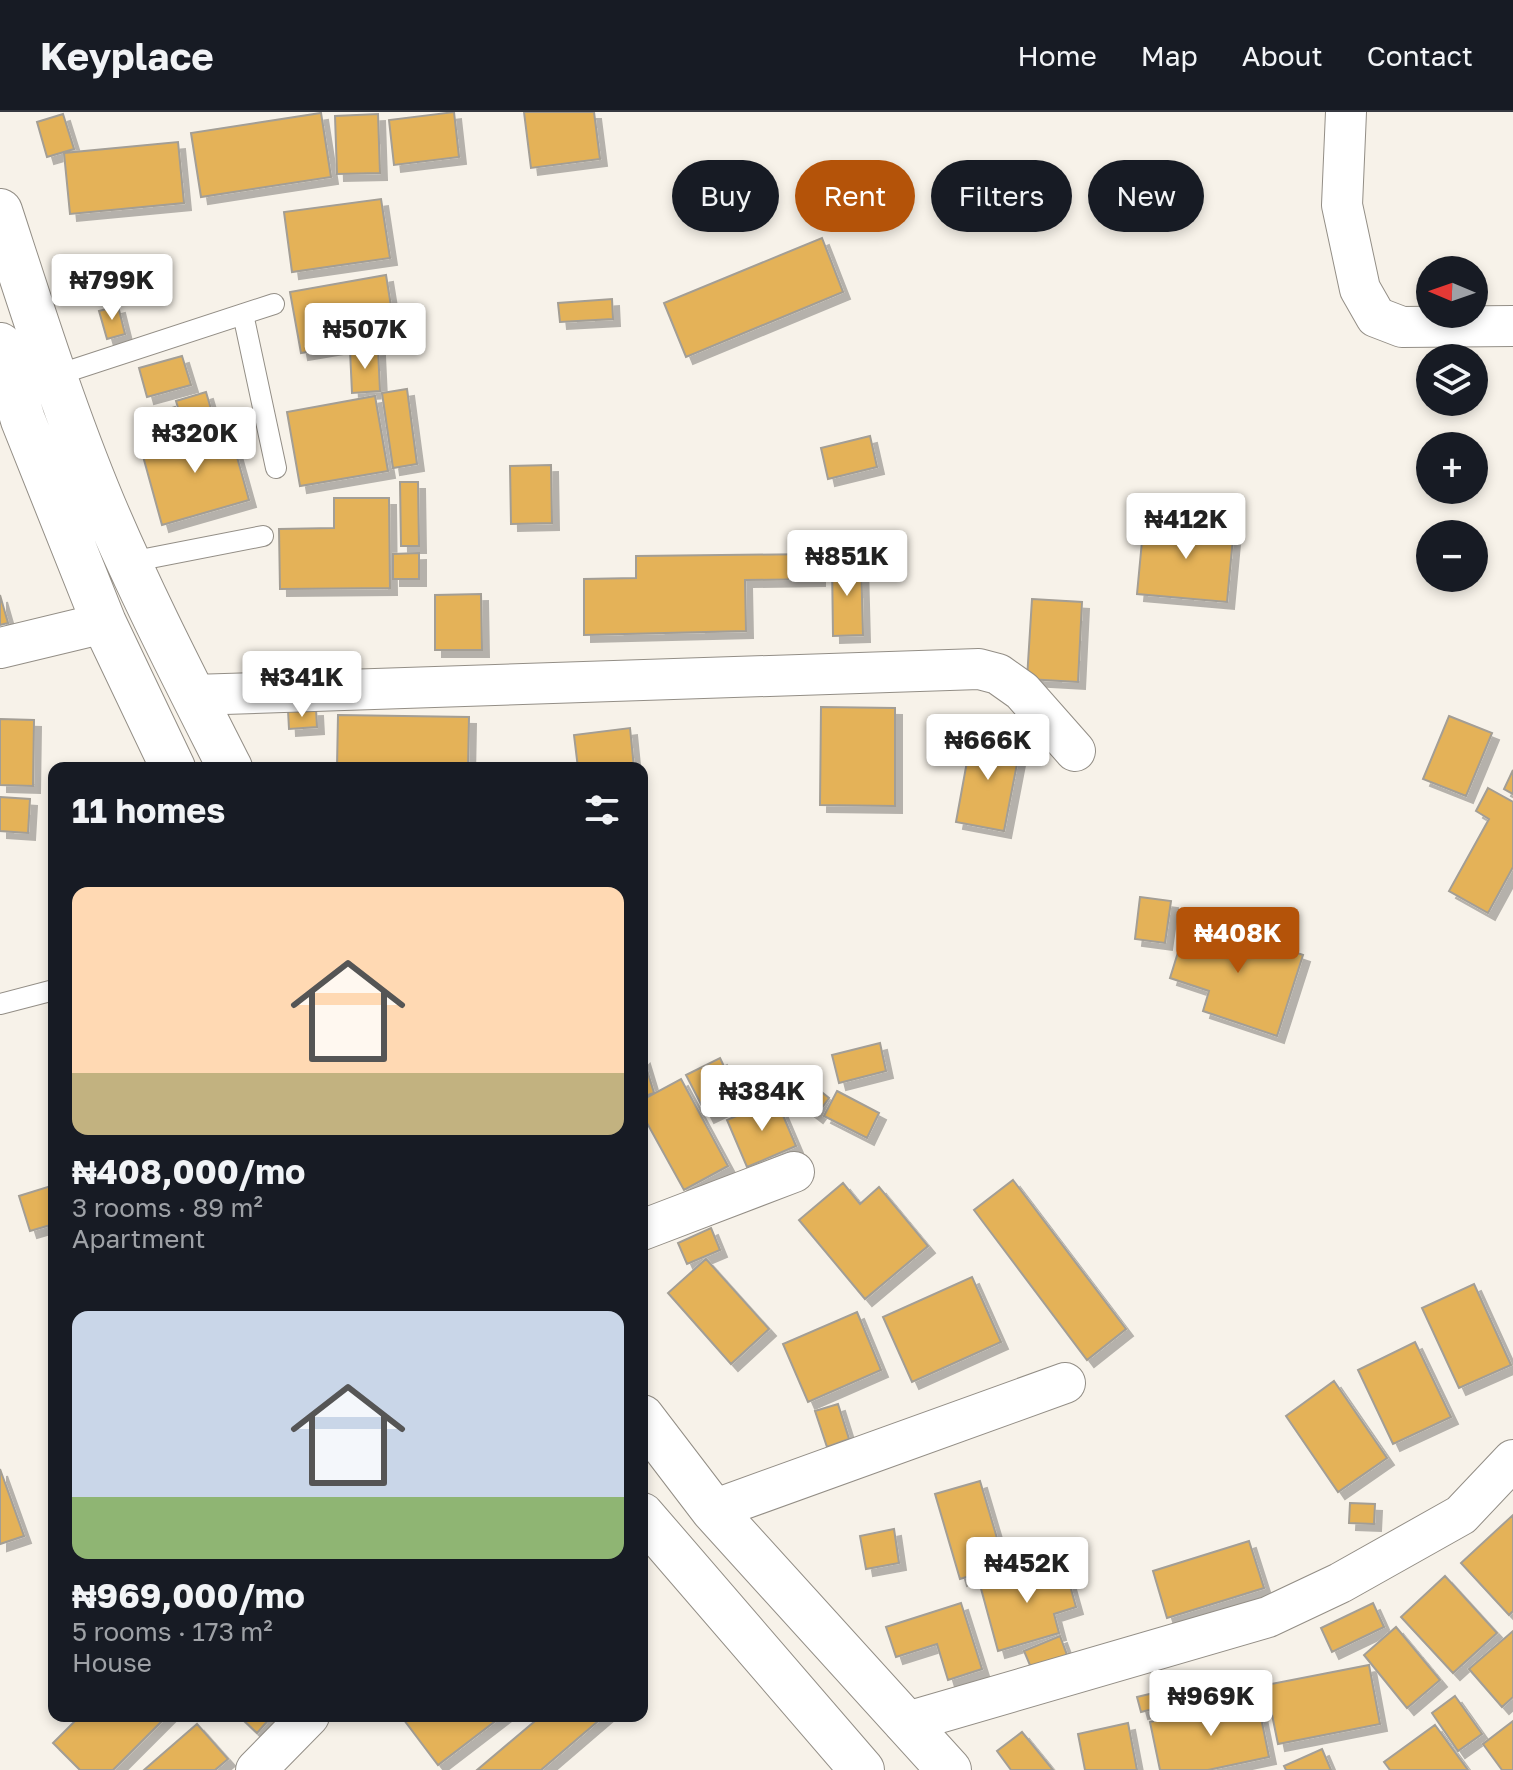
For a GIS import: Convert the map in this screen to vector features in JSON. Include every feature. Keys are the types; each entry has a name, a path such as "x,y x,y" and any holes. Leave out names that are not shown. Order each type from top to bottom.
{"main road":[{"path":"0,211 54,376 104,504 171,652 227,762"},
{"path":"0,345 23,420 104,623 170,762"},
{"path":"648,1425 713,1510 949,1770"},
{"path":"648,1522 862,1770"}],"street":[{"path":"1346,112 1342,205 1360,289 1376,317 1402,327 1513,326"},
{"path":"0,648 104,623"},
{"path":"193,695 979,669 998,674 1022,691 1075,751"},
{"path":"648,1228 794,1172"},
{"path":"713,1510 1065,1383"},
{"path":"904,1723 1268,1617 1340,1583 1461,1515 1513,1460"},
{"path":"256,1770 303,1722"}],"lane":[{"path":"54,376 274,304"},
{"path":"243,314 276,468"},
{"path":"130,562 263,536"},
{"path":"0,1004 48,992"}],"building":[{"path":"454,112 459,157 394,165 389,120"},
{"path":"524,112 594,112 600,159 531,168"},
{"path":"321,113 331,177 201,197 191,133"},
{"path":"63,114 74,149 47,157 37,122"},
{"path":"378,114 380,173 337,174 335,116"},
{"path":"178,142 184,203 70,214 64,153"},
{"path":"381,199 390,258 292,272 284,212"},
{"path":"822,238 843,292 686,357 664,303"},
{"path":"386,275 396,337 301,353 290,292"},
{"path":"612,299 613,319 560,322 558,303"},
{"path":"118,306 125,334 107,339 99,311"},
{"path":"378,349 380,391 352,393 350,350"},
{"path":"182,356 191,385 147,397 139,368"},
{"path":"407,389 417,464 393,468 382,393"},
{"path":"206,392 216,426 186,435 176,401"},
{"path":"375,396 388,471 300,486 287,412"},
{"path":"175,407 182,433 160,438 153,414"},
{"path":"228,425 249,500 162,525 141,449"},
{"path":"870,436 877,467 828,479 821,448"},
{"path":"551,465 552,523 511,524 510,466"},
{"path":"400,482 418,482 419,546 401,546"},
{"path":"334,498 389,498 390,588 280,589 279,529 334,528"},
{"path":"1144,520 1234,527 1227,602 1137,594"},
{"path":"419,553 419,579 393,579 393,554"},
{"path":"818,554 818,579 745,580 746,631 584,635 584,579 636,578 636,556"},
{"path":"861,560 863,635 833,636 832,561"},
{"path":"481,594 482,650 435,650 435,595"},
{"path":"0,595 8,623 0,625"},
{"path":"1032,599 1082,602 1078,682 1027,679"},
{"path":"821,707 895,708 895,806 820,805"},
{"path":"316,709 317,727 289,729 288,710"},
{"path":"338,715 469,717 468,762 337,762"},
{"path":"1449,716 1492,733 1466,796 1423,779"},
{"path":"0,719 34,720 33,786 0,785"},
{"path":"630,728 633,762 577,762 574,735"},
{"path":"972,734 1021,743 1004,831 956,822"},
{"path":"1513,770 1513,794 1504,789"},
{"path":"1488,788 1513,802 1513,867 1488,913 1449,891 1489,819 1476,811"},
{"path":"0,797 30,799 28,833 0,831"},
{"path":"1140,897 1171,901 1165,943 1135,939"},
{"path":"1189,917 1303,955 1277,1036 1203,1011 1209,991 1170,978"},
{"path":"880,1043 886,1071 839,1083 832,1055"},
{"path":"720,1058 740,1100 707,1116 686,1075"},
{"path":"648,1073 654,1093 648,1095"},
{"path":"681,1079 728,1166 684,1190 648,1125 648,1097"},
{"path":"808,1081 829,1098 816,1116 794,1099"},
{"path":"837,1091 879,1113 867,1138 824,1116"},
{"path":"776,1099 796,1146 747,1167 727,1120"},
{"path":"1013,1180 1126,1329 1087,1360 974,1210"},
{"path":"843,1183 860,1204 879,1187 928,1246 865,1299 799,1220"},
{"path":"48,1187 48,1226 30,1231 19,1196"},
{"path":"711,1228 720,1250 687,1264 678,1243"},
{"path":"706,1259 769,1329 731,1364 668,1293"},
{"path":"972,1277 1001,1342 912,1382 883,1317"},
{"path":"1474,1284 1511,1365 1459,1388 1422,1308"},
{"path":"857,1312 881,1370 808,1402 783,1344"},
{"path":"1415,1342 1451,1417 1393,1444 1358,1370"},
{"path":"1334,1381 1387,1458 1338,1492 1286,1416"},
{"path":"838,1404 849,1439 827,1447 815,1411"},
{"path":"0,1469 24,1536 0,1544"},
{"path":"980,1481 1005,1565 960,1579 935,1494"},
{"path":"1350,1503 1375,1504 1374,1524 1349,1523"},
{"path":"1513,1515 1513,1611 1509,1615 1461,1563"},
{"path":"894,1529 899,1563 866,1569 860,1536"},
{"path":"1249,1541 1264,1588 1167,1618 1153,1571"},
{"path":"1063,1561 1076,1607 1054,1614 1059,1633 998,1651 980,1585"},
{"path":"1445,1576 1497,1633 1453,1673 1401,1617"},
{"path":"961,1603 982,1669 948,1680 937,1644 896,1657 886,1627"},
{"path":"1373,1603 1384,1627 1332,1652 1321,1628"},
{"path":"1396,1627 1440,1680 1407,1708 1364,1655"},
{"path":"1513,1631 1513,1697 1502,1707 1469,1669"},
{"path":"1060,1636 1067,1655 1032,1670 1024,1651"},
{"path":"1369,1665 1380,1724 1278,1744 1266,1685"},
{"path":"1166,1690 1169,1705 1141,1712 1137,1697"},
{"path":"1455,1696 1482,1734 1458,1751 1432,1713"},
{"path":"1257,1698 1269,1757 1208,1770 1160,1770 1150,1722"},
{"path":"1513,1721 1513,1770 1502,1770 1483,1744"},
{"path":"74,1722 161,1722 113,1770 80,1770 53,1743"},
{"path":"245,1722 267,1722 257,1733"},
{"path":"406,1722 494,1722 438,1765"},
{"path":"534,1722 597,1722 541,1770 477,1770"},
{"path":"1128,1723 1137,1770 1085,1770 1078,1734"},
{"path":"197,1724 228,1759 215,1770 144,1770"},
{"path":"1435,1725 1468,1770 1390,1770 1384,1762"},
{"path":"1022,1732 1053,1770 1011,1770 997,1751"},
{"path":"1322,1749 1331,1770 1286,1770 1284,1766"}]}
